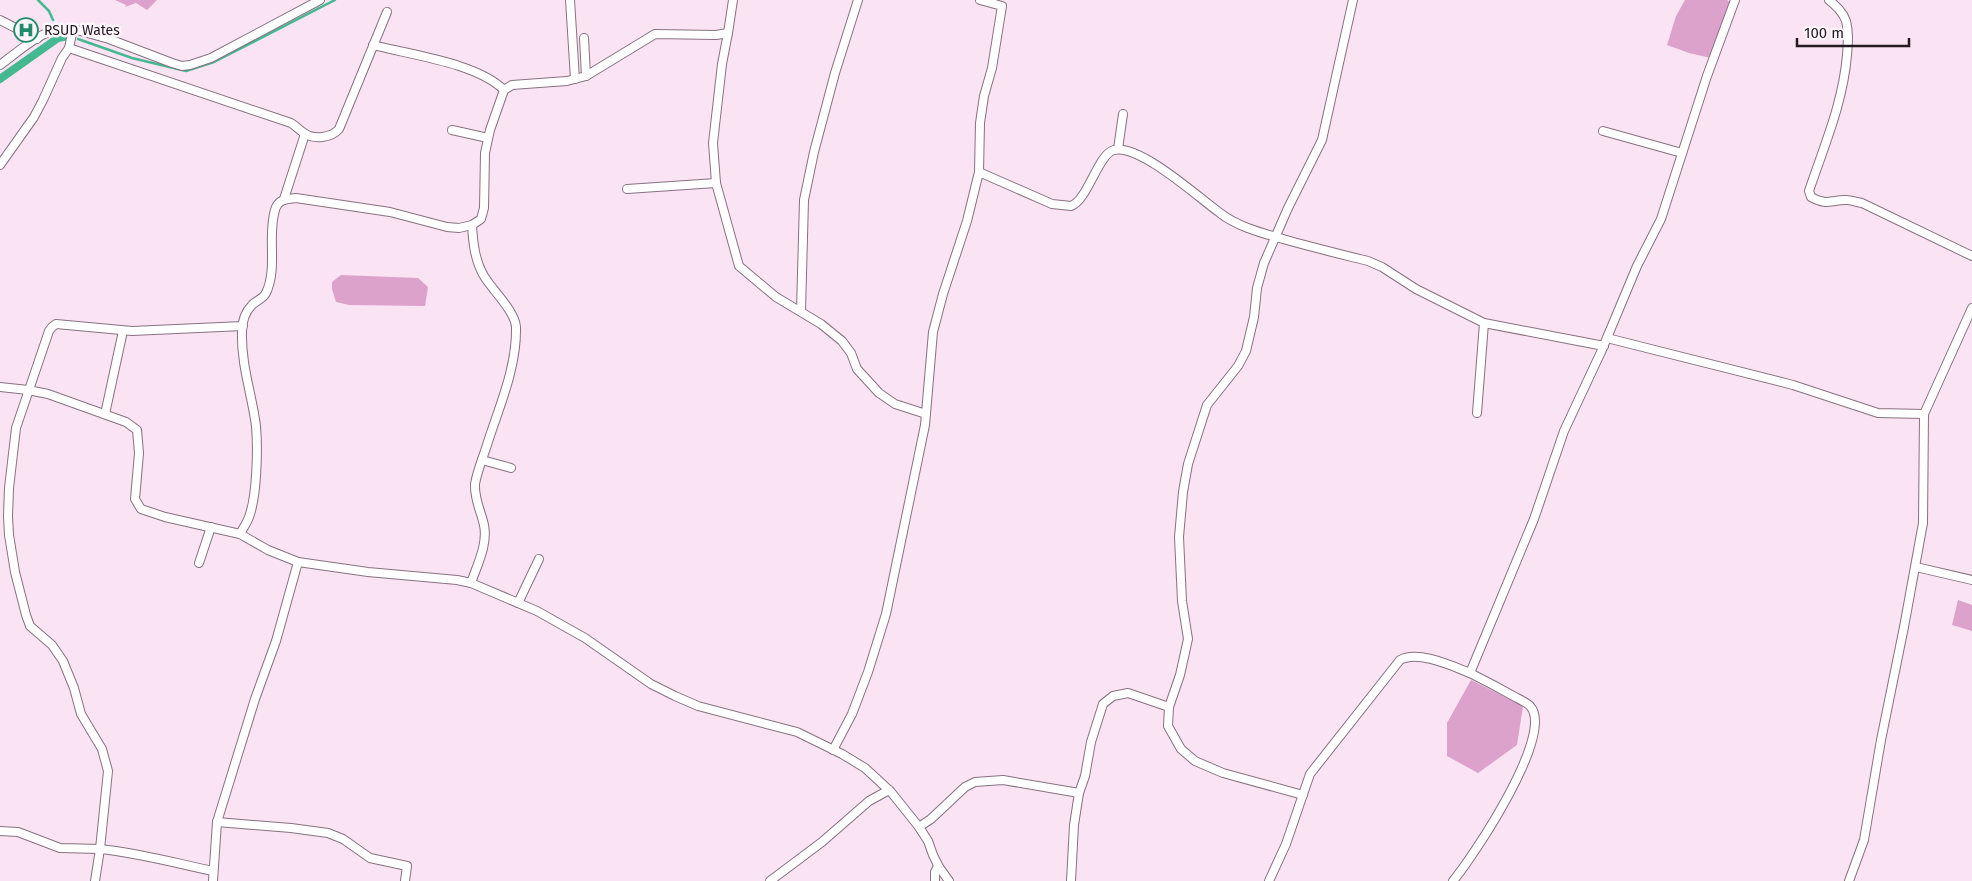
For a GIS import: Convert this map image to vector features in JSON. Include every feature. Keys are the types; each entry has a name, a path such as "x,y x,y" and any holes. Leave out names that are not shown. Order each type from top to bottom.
{"street":[{"path":"0,65 56,28 73,29 109,39 172,63 182,66 190,65 211,58 320,0"},
{"path":"570,0 574,79"},
{"path":"733,0 722,64 713,143 716,183 739,266 776,297 801,311 842,341 851,353 857,369 880,393 896,404 926,414"},
{"path":"801,311 804,200 814,152 835,72 858,0"},
{"path":"833,750 852,714 868,672 886,614 926,414 934,332 943,294 967,221 979,172 980,123 1003,3 980,0"},
{"path":"1303,795 1223,772 1195,761 1181,749 1168,726 1169,707 1180,675 1188,639 1182,601 1179,537 1182,492 1188,464 1207,405 1238,366 1246,351 1254,317 1257,288 1264,264 1288,208 1322,140 1353,0"},
{"path":"1470,672 1534,518 1564,431 1604,346 1637,266 1660,219 1706,76 1735,0"},
{"path":"1830,0 1839,9 1846,22 1848,34 1846,71 1827,144 1809,191 1811,198 1829,203 1848,200 1862,202 1972,256"},
{"path":"69,48 291,123 305,134 315,137 327,136 339,129 387,12"},
{"path":"0,20 37,39"},
{"path":"0,165 34,117 62,58 69,48 73,29"},
{"path":"284,199 296,198 390,212 447,227 459,228 472,225 481,219 484,208 485,152 497,107 504,90 512,85 567,82 586,76 655,34 728,33"},
{"path":"584,38 586,76"},
{"path":"373,45 465,68 490,79 504,90"},
{"path":"1118,149 1123,114"},
{"path":"452,130 488,138"},
{"path":"1603,131 1682,153"},
{"path":"240,534 252,507 255,486 256,444 256,427 242,348 242,326 245,314 266,293 271,269 275,209 284,199 305,134"},
{"path":"979,172 1052,204 1071,206 1080,200 1094,174 1111,151 1118,149 1126,150 1156,164 1222,215 1256,232 1368,261 1382,267 1416,289 1484,323 1604,346"},
{"path":"627,189 716,183"},
{"path":"471,583 484,544 483,524 477,504 475,486 504,390 511,374 516,327 511,313 488,282 479,266 473,242 472,225"},
{"path":"1850,881 1864,840 1880,740 1924,523 1924,414 1972,308"},
{"path":"1477,413 1484,323"},
{"path":"94,881 100,849 108,771 102,749 81,714 74,688 63,661 52,645 30,626 26,615 15,572 8,516 9,488 16,428 52,327 56,324 123,331 242,326"},
{"path":"105,414 123,331"},
{"path":"1607,338 1793,385 1878,413 1924,414"},
{"path":"0,387 48,394 126,422 137,430 139,453 135,499 141,509 165,517 240,534 268,550 298,562 471,583 537,611 585,638 651,684 675,696 698,706 797,732 833,750 865,768 890,790 919,827 928,841 938,866 949,881"},
{"path":"482,460 511,468"},
{"path":"0,487 9,488"},
{"path":"200,563 211,527"},
{"path":"518,603 540,559"},
{"path":"213,881 217,822 255,699 276,641 298,562"},
{"path":"1916,567 1972,580"},
{"path":"1269,881 1286,844 1310,774 1387,679 1400,660 1414,657 1435,660 1470,672 1530,706 1536,719 1532,743 1502,809 1463,868 1452,881"},
{"path":"1070,881 1074,825 1079,794 1085,776 1090,742 1103,704 1114,696 1128,693 1169,707"},
{"path":"919,827 931,819 965,787 975,782 1003,780 1079,794"},
{"path":"770,881 822,842 869,802 890,790"},
{"path":"217,822 328,833 343,839 370,858 407,866 405,881"},
{"path":"0,831 18,832 50,846 60,848 100,849 135,853 213,871"},
{"path":"935,881 935,872 938,866"}],"shaded area":[{"path":"115,0 157,0 147,10 136,3 125,7 126,5"},
{"path":"1685,0 1727,0 1731,3 1711,58 1667,45 1676,16"},
{"path":"341,275 418,278 428,287 425,306 349,305 336,302 332,282"},
{"path":"1958,600 1972,605 1972,631 1952,625"},
{"path":"1471,680 1523,706 1517,745 1478,773 1447,756 1447,723"}],"waterway":[{"path":"38,0 49,11 53,20"},
{"path":"78,39 132,58 186,71 214,62 335,0"},
{"path":"0,79 58,38 68,36"}],"place":[{"name":"RSUD Wates","path":"26,30"}]}
